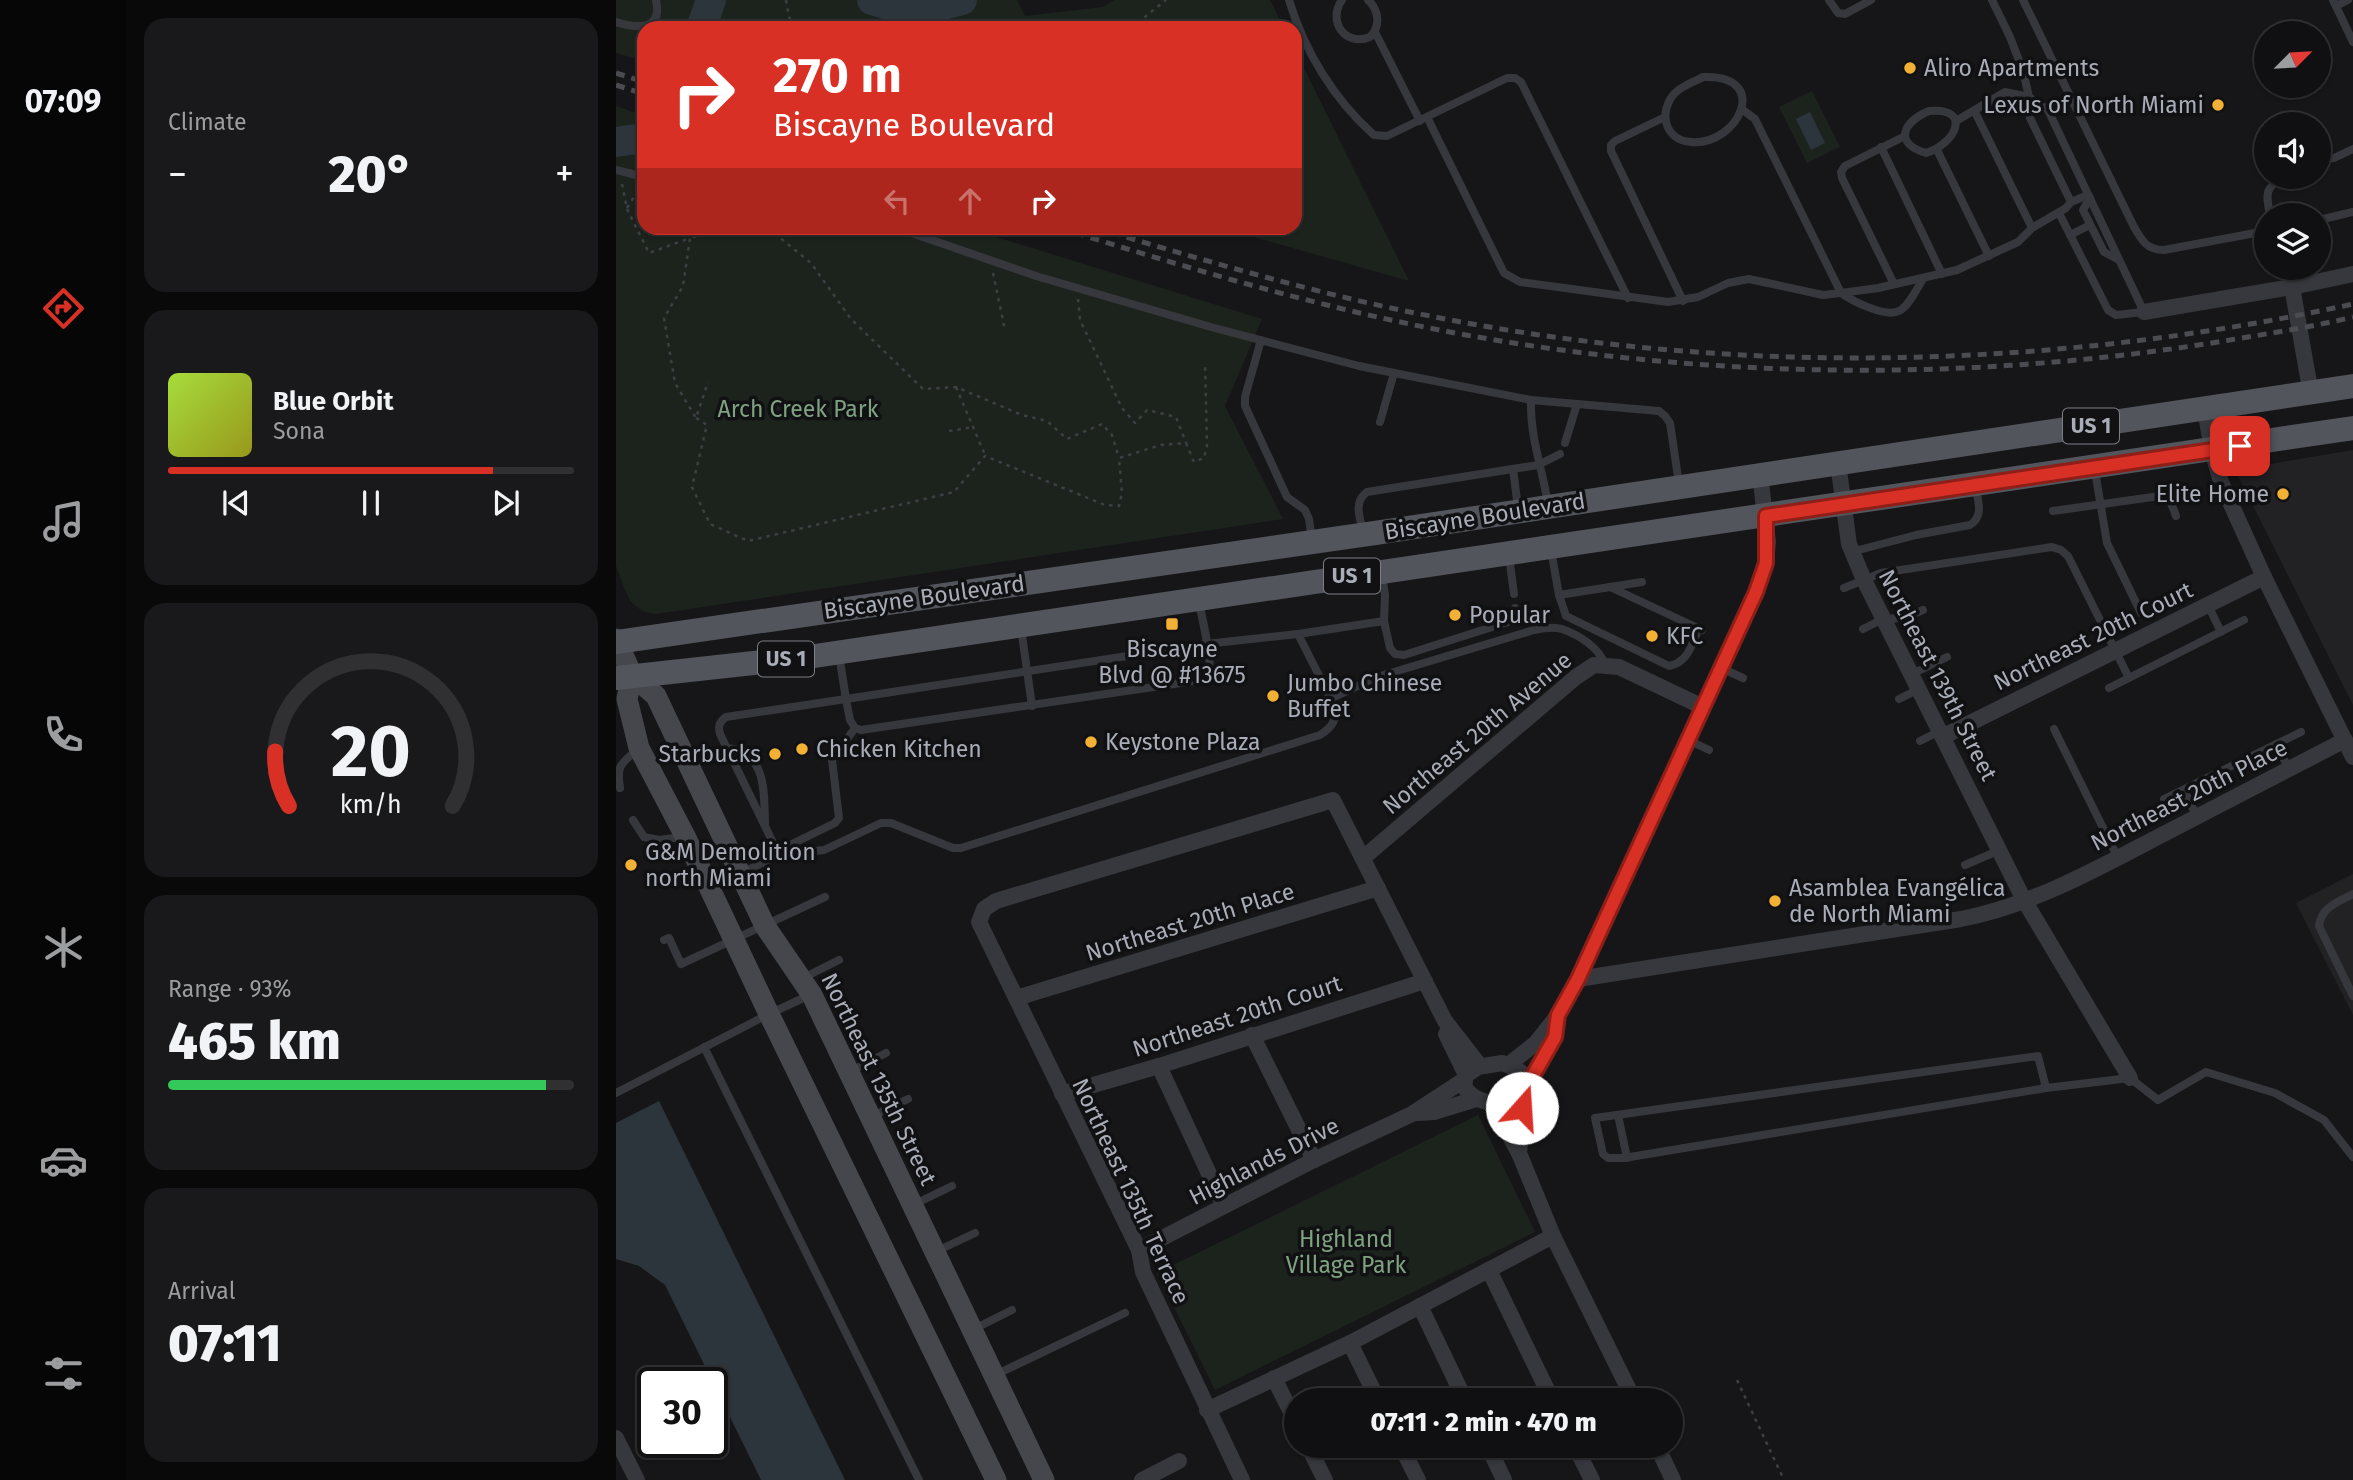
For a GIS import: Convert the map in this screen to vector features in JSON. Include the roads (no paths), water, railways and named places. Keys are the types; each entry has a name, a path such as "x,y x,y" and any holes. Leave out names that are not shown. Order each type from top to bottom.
{"main road":[{"name":"Biscayne Boulevard","path":"616,641 1312,542 2353,386"},
{"name":"Biscayne Boulevard","path":"624,677 839,652 2353,428"},
{"path":"1369,533 1381,571"},
{"path":"1014,584 1021,625"}],"street":[{"path":"2144,312 2353,274"},
{"path":"2292,287 2311,394"},
{"path":"2205,409 2221,482 2264,577 2353,757"},
{"name":"Northeast 139th Street","path":"1838,463 1852,552 1864,580 2024,900 2130,1078"},
{"path":"1508,1065 1536,1044 1558,1015 1578,979 1756,592 1766,563 1766,516 1759,474"},
{"name":"Northeast 20th Court","path":"1942,734 2264,577"},
{"name":"Northeast 135th Street","path":"616,641 626,699 639,748 685,836 996,1480"},
{"name":"Northeast 20th Avenue","path":"1363,858 1576,677 1594,665 1619,667 1703,707"},
{"name":"Northeast 135th Street","path":"624,677 656,696 765,926 806,987 849,1072 1044,1480"},
{"name":"Northeast 20th Place","path":"2024,900 2118,858 2345,740"},
{"name":"Northeast 135th Terrace","path":"1242,1480 1143,1272 1139,1250 979,922 984,909 996,901 1333,800 1363,858"},
{"path":"1363,858 1446,1021 1480,1066 1502,1063 1521,1070 1530,1081"},
{"name":"Northeast 20th Place","path":"1016,998 1378,888"},
{"path":"1578,979 1961,919 1999,910 2024,900"},
{"name":"Northeast 20th Court","path":"1062,1094 1160,1066 1425,981"},
{"path":"1519,1153 1525,1097 1530,1091 1530,1081 1555,1037 1558,1015"},
{"path":"1446,1021 1445,1030 1465,1077 1466,1091 1484,1100 1519,1153 1553,1236 1628,1388"},
{"path":"1252,1035 1314,1160"},
{"path":"1160,1066 1224,1206"},
{"name":"Highlands Drive","path":"1139,1250 1314,1160 1412,1114 1480,1066"},
{"name":"Highlands Drive","path":"1412,1114 1434,1112 1484,1100 1520,1101 1525,1097"},
{"path":"1207,1410 1350,1343 1553,1236"},
{"path":"1489,1270 1546,1388"},
{"path":"1420,1306 1459,1388"},
{"path":"1350,1343 1372,1388"},
{"path":"1274,1378 1284,1398"},
{"path":"616,1438 637,1480"},
{"path":"1314,1458 1325,1480"},
{"path":"1407,1458 1418,1480"},
{"path":"1494,1458 1504,1480"},
{"path":"1581,1458 1592,1480"},
{"path":"1663,1458 1674,1480"},
{"path":"1142,1480 1179,1461"}],"lane":[{"path":"651,21 656,17 658,9 656,0"},
{"path":"1289,0 1296,21"},
{"path":"1342,0 1336,16 1337,25 1342,32 1357,40 1374,32"},
{"path":"1368,0 1375,8 1377,17 1374,32 1424,119 1504,273 1520,282 1668,302 1698,297 1728,283 1749,279 1823,295 1841,293 1923,279 1989,256 2018,242 2032,228 2059,213 2071,202 2089,196"},
{"path":"1829,0 1838,13 1844,13 1871,0"},
{"path":"1992,0 2023,71 2029,97 2030,118 2071,202"},
{"path":"2023,0 2134,227 2148,247 2164,250 2254,233"},
{"path":"2348,0 2335,3 2353,42"},
{"path":"616,22 637,28"},
{"path":"1302,36 1330,85 1374,135 1387,136 1507,78 1515,78 1521,82 1628,298"},
{"path":"1703,77 1721,77 1737,86 1743,101 1743,110 1731,126 1703,141 1685,141 1675,137 1666,125 1667,107 1678,90 1703,77"},
{"path":"1956,121 2005,92 2029,97 2048,110 2144,312 2116,315 2108,310 2059,213"},
{"path":"1743,110 1755,119 1841,293 1855,303 1891,313 1898,312 1923,279"},
{"path":"1929,111 1947,113 1956,121 1953,135 1937,150 1926,153 1918,150 1910,146 1905,136 1906,127 1912,119 1929,111"},
{"path":"1975,112 2032,228"},
{"path":"1665,117 1615,141 1611,145 1611,151 1683,301"},
{"path":"1894,284 1841,172 1844,166 1905,136"},
{"path":"1881,148 1942,274"},
{"path":"2331,158 2353,149"},
{"path":"1937,150 1989,256"},
{"path":"617,170 637,177"},
{"path":"2089,196 2083,210 2090,225 2104,252 2120,261"},
{"path":"2331,217 2353,212"},
{"path":"2070,235 2090,225"},
{"path":"917,235 990,260 1261,340 1394,373 1531,400 1659,411 1670,423 1679,487"},
{"path":"2291,280 2292,287"},
{"path":"1261,340 1245,397 1245,406 1287,497 1305,510 1312,542"},
{"path":"1380,422 1394,373"},
{"path":"1531,400 1530,418 1548,506"},
{"path":"1565,443 1577,404"},
{"path":"1369,533 1358,505 1367,492 1538,465 1560,454"},
{"path":"2094,467 2107,543 2141,613"},
{"path":"1513,469 1519,511"},
{"path":"1852,552 1916,535 1970,525 1980,515 1976,485"},
{"path":"2053,511 2167,497 2176,516"},
{"path":"1551,547 1559,595 1566,616 1669,666 1686,657 1700,629 1610,587"},
{"path":"1844,588 1881,573 2052,547 2068,556 2129,678"},
{"path":"1508,553 1514,594"},
{"path":"1381,571 1385,595 1384,621 1390,648 1395,654 1404,654 1508,622 1513,617 1515,608"},
{"path":"1559,595 1642,582"},
{"path":"839,652 849,720 855,728 861,730 1032,706 1201,680 1208,676 1210,668 1199,599"},
{"path":"2208,605 2221,632"},
{"path":"1863,629 1883,620 1904,618 1923,610"},
{"path":"2109,688 2244,620"},
{"path":"779,855 727,748 719,727 721,720 726,717 1206,644 1384,621"},
{"path":"1021,625 1032,706"},
{"path":"1330,699 1377,677 1534,629 1562,629 1592,645 1599,652 1605,666"},
{"path":"779,855 824,850 881,823 891,823 953,848 961,848 1320,735 1334,723 1336,715 1298,634"},
{"path":"1899,699 1914,682 1947,657"},
{"path":"1721,668 1743,678"},
{"path":"740,873 779,855 792,844 835,823 839,818 832,760 855,728"},
{"path":"2053,729 2118,858"},
{"path":"2164,799 2301,732"},
{"path":"1920,741 1942,734"},
{"path":"1688,740 1709,750"},
{"path":"2276,744 2289,769"},
{"path":"620,789 617,772 621,763 639,748"},
{"path":"727,748 744,753 761,771 764,782 765,828"},
{"path":"2184,790 2197,817"},
{"path":"633,820 644,837 659,840 685,836"},
{"path":"1965,865 2000,850"},
{"path":"2353,894 2329,906 2323,913 2319,926 2353,996"},
{"path":"664,940 668,938 681,964 825,897"},
{"path":"616,1093 769,1014 839,960"},
{"path":"704,1047 919,1480"},
{"path":"849,1072 886,1053"},
{"path":"2046,1088 2038,1056 1595,1118 1603,1154 1608,1158 1627,1158 2046,1088 2130,1078 2158,1100 2206,1072 2275,1093 2324,1120 2353,1157"},
{"path":"871,1118 908,1099"},
{"path":"1618,1115 1627,1158"},
{"path":"912,1205 952,1186"},
{"path":"934,1252 975,1233"},
{"path":"971,1330 1012,1311"},
{"path":"993,1376 1125,1313"}],"waterway":[{"path":"704,21 711,0"},
{"path":"872,0 913,13 962,0"},
{"path":"616,142 637,139"}],"railway":[{"path":"616,73 637,80"},
{"path":"616,85 637,92"},
{"path":"1083,235 1243,283 1429,328 1628,358 1728,366 1829,370 2030,364 2230,340 2353,317"},
{"path":"1119,235 1304,287 1430,316 1545,336 1660,349 1776,356 1892,358 2008,353 2124,342 2239,326 2353,304"}],"place":[{"name":"Aliro Apartments","path":"1910,68"},
{"name":"Lexus of North Miami","path":"2218,105"},
{"name":"Elite Home","path":"2283,494"},
{"name":"Popular","path":"1455,615"},
{"name":"Biscayne Blvd @ #13675","path":"1172,624"},
{"name":"KFC","path":"1652,636"},
{"name":"Jumbo Chinese Buffet","path":"1273,696"},
{"name":"Keystone Plaza","path":"1091,742"},
{"name":"Chicken Kitchen","path":"802,749"},
{"name":"Starbucks","path":"775,754"},
{"name":"G&M Demolition north Miami","path":"631,865"},
{"name":"Asamblea Evangélica de North Miami","path":"1775,901"}],"park label":[{"name":"Arch Creek Park","path":"798,409"},
{"name":"Highland Village Park","path":"1346,1252"}]}
